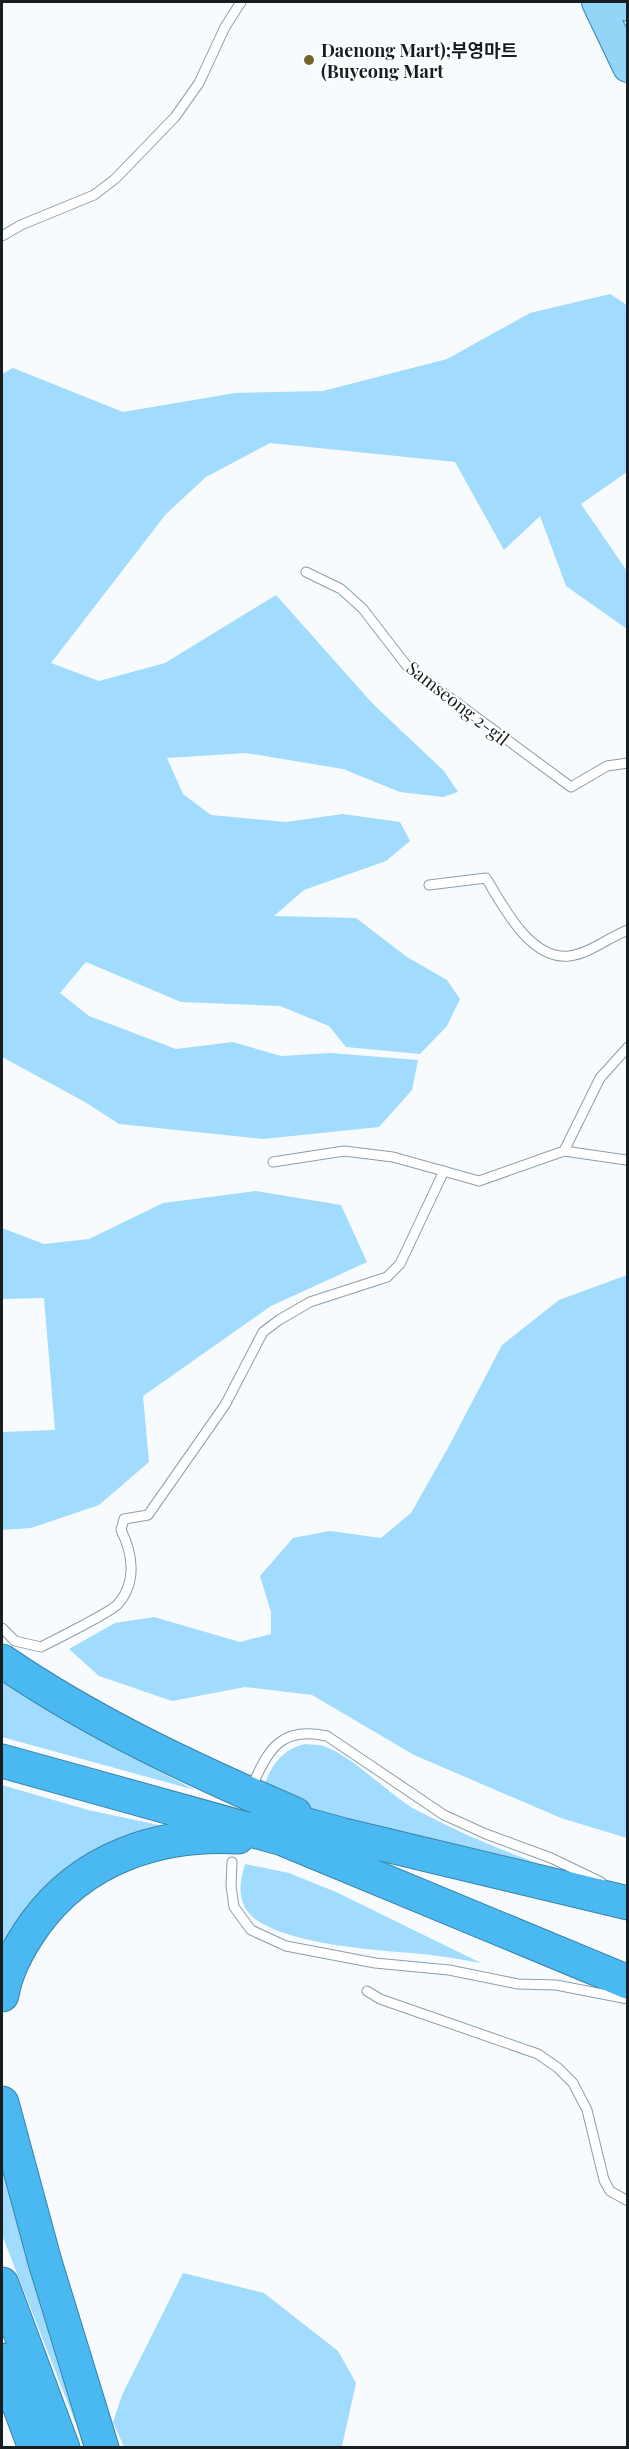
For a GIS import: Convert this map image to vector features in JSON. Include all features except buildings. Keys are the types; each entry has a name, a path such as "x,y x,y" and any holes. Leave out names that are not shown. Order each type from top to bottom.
{"highway":[{"path":"2,1661 130,1738 185,1766 344,1835"},
{"path":"2,1740 344,1835 618,1893"},
{"path":"2,1761 283,1839 627,1982"},
{"path":"2,1995 3,1986 21,1942 50,1903 80,1877 110,1860 137,1849 168,1841 199,1837 283,1839"},
{"path":"2,2103 48,2273 102,2448"},
{"path":"2,2284 63,2448"},
{"path":"2,2360 35,2448"}],"main road":[{"path":"597,2 627,67"},
{"path":"625,2 627,6"}],"lane":[{"path":"2,236 21,225 94,195 115,180 175,117 199,83 211,53 241,2"},
{"name":"Samseong 2-gil","path":"306,572 341,589 363,609 406,666 571,787 607,766 627,763"},
{"path":"429,885 486,878 504,908 531,943 542,951 568,956 627,930"},
{"path":"564,1151 600,1078 627,1047"},
{"path":"273,1162 344,1151 393,1157 479,1181 564,1151 626,1160"},
{"path":"2,1628 15,1641 41,1647 117,1605 131,1581 131,1549 121,1530 124,1519 148,1515 225,1405 263,1332 310,1302 387,1277 400,1264 444,1171"},
{"path":"254,1782 264,1758 276,1745 289,1737 308,1732 327,1736 444,1815 486,1834 551,1858 618,1893 627,1895"},
{"path":"232,1862 231,1886 234,1906 251,1930 286,1946 375,1963 449,1970 518,1984 556,1985 627,2000"},
{"path":"367,1991 380,1999 538,2054 558,2068 573,2082 586,2110 604,2180 610,2191 627,2200"}],"shaded area":[{"path":"610,294 627,305 627,472 581,504 627,571 627,629 566,586 540,516 504,550 455,462 270,443 206,477 166,514 51,663 99,681 165,663 276,595 373,704 444,771 458,792 443,797 400,792 343,769 246,753 167,758 183,794 211,815 286,822 343,814 400,822 410,841 386,861 304,890 274,916 356,918 407,957 447,980 460,999 447,1026 420,1054 346,1047 329,1026 280,1006 181,1002 86,962 60,993 89,1016 176,1049 233,1042 281,1056 330,1053 418,1060 412,1090 379,1127 263,1139 119,1124 85,1102 2,1057 2,374 13,368 123,412 235,393 323,391 447,359 530,313"},
{"path":"256,1191 341,1205 367,1262 271,1306 143,1396 149,1462 99,1505 31,1528 2,1530 2,1432 55,1430 44,1298 2,1299 2,1228 44,1244 89,1239 163,1203"},
{"path":"627,1275 627,1838 561,1818 414,1755 312,1695 245,1687 172,1701 99,1676 69,1649 115,1623 154,1617 240,1642 271,1634 271,1612 260,1576 293,1538 330,1531 381,1538 411,1513 502,1345 559,1300"},
{"path":"2,1679 125,1754 195,1790 2,1737"},
{"path":"305,1744 323,1746 344,1756 401,1800 426,1815 471,1837 534,1862 491,1858 297,1806 263,1788 278,1760 290,1750"},
{"path":"2,1785 88,1810 187,1831 155,1835 2,1966"},
{"path":"245,1864 289,1873 336,1892 481,1963 350,1947 301,1938 279,1931 261,1923 248,1912 242,1900 240,1888"},
{"path":"2,2140 93,2447 85,2447 2,2235"},
{"path":"183,2273 264,2293 338,2351 356,2383 342,2446 345,2447 124,2447 113,2422 122,2395"}],"place":[{"name":"Daenong Mart);부영마트 (Buyeong Mart","path":"309,60"}]}
